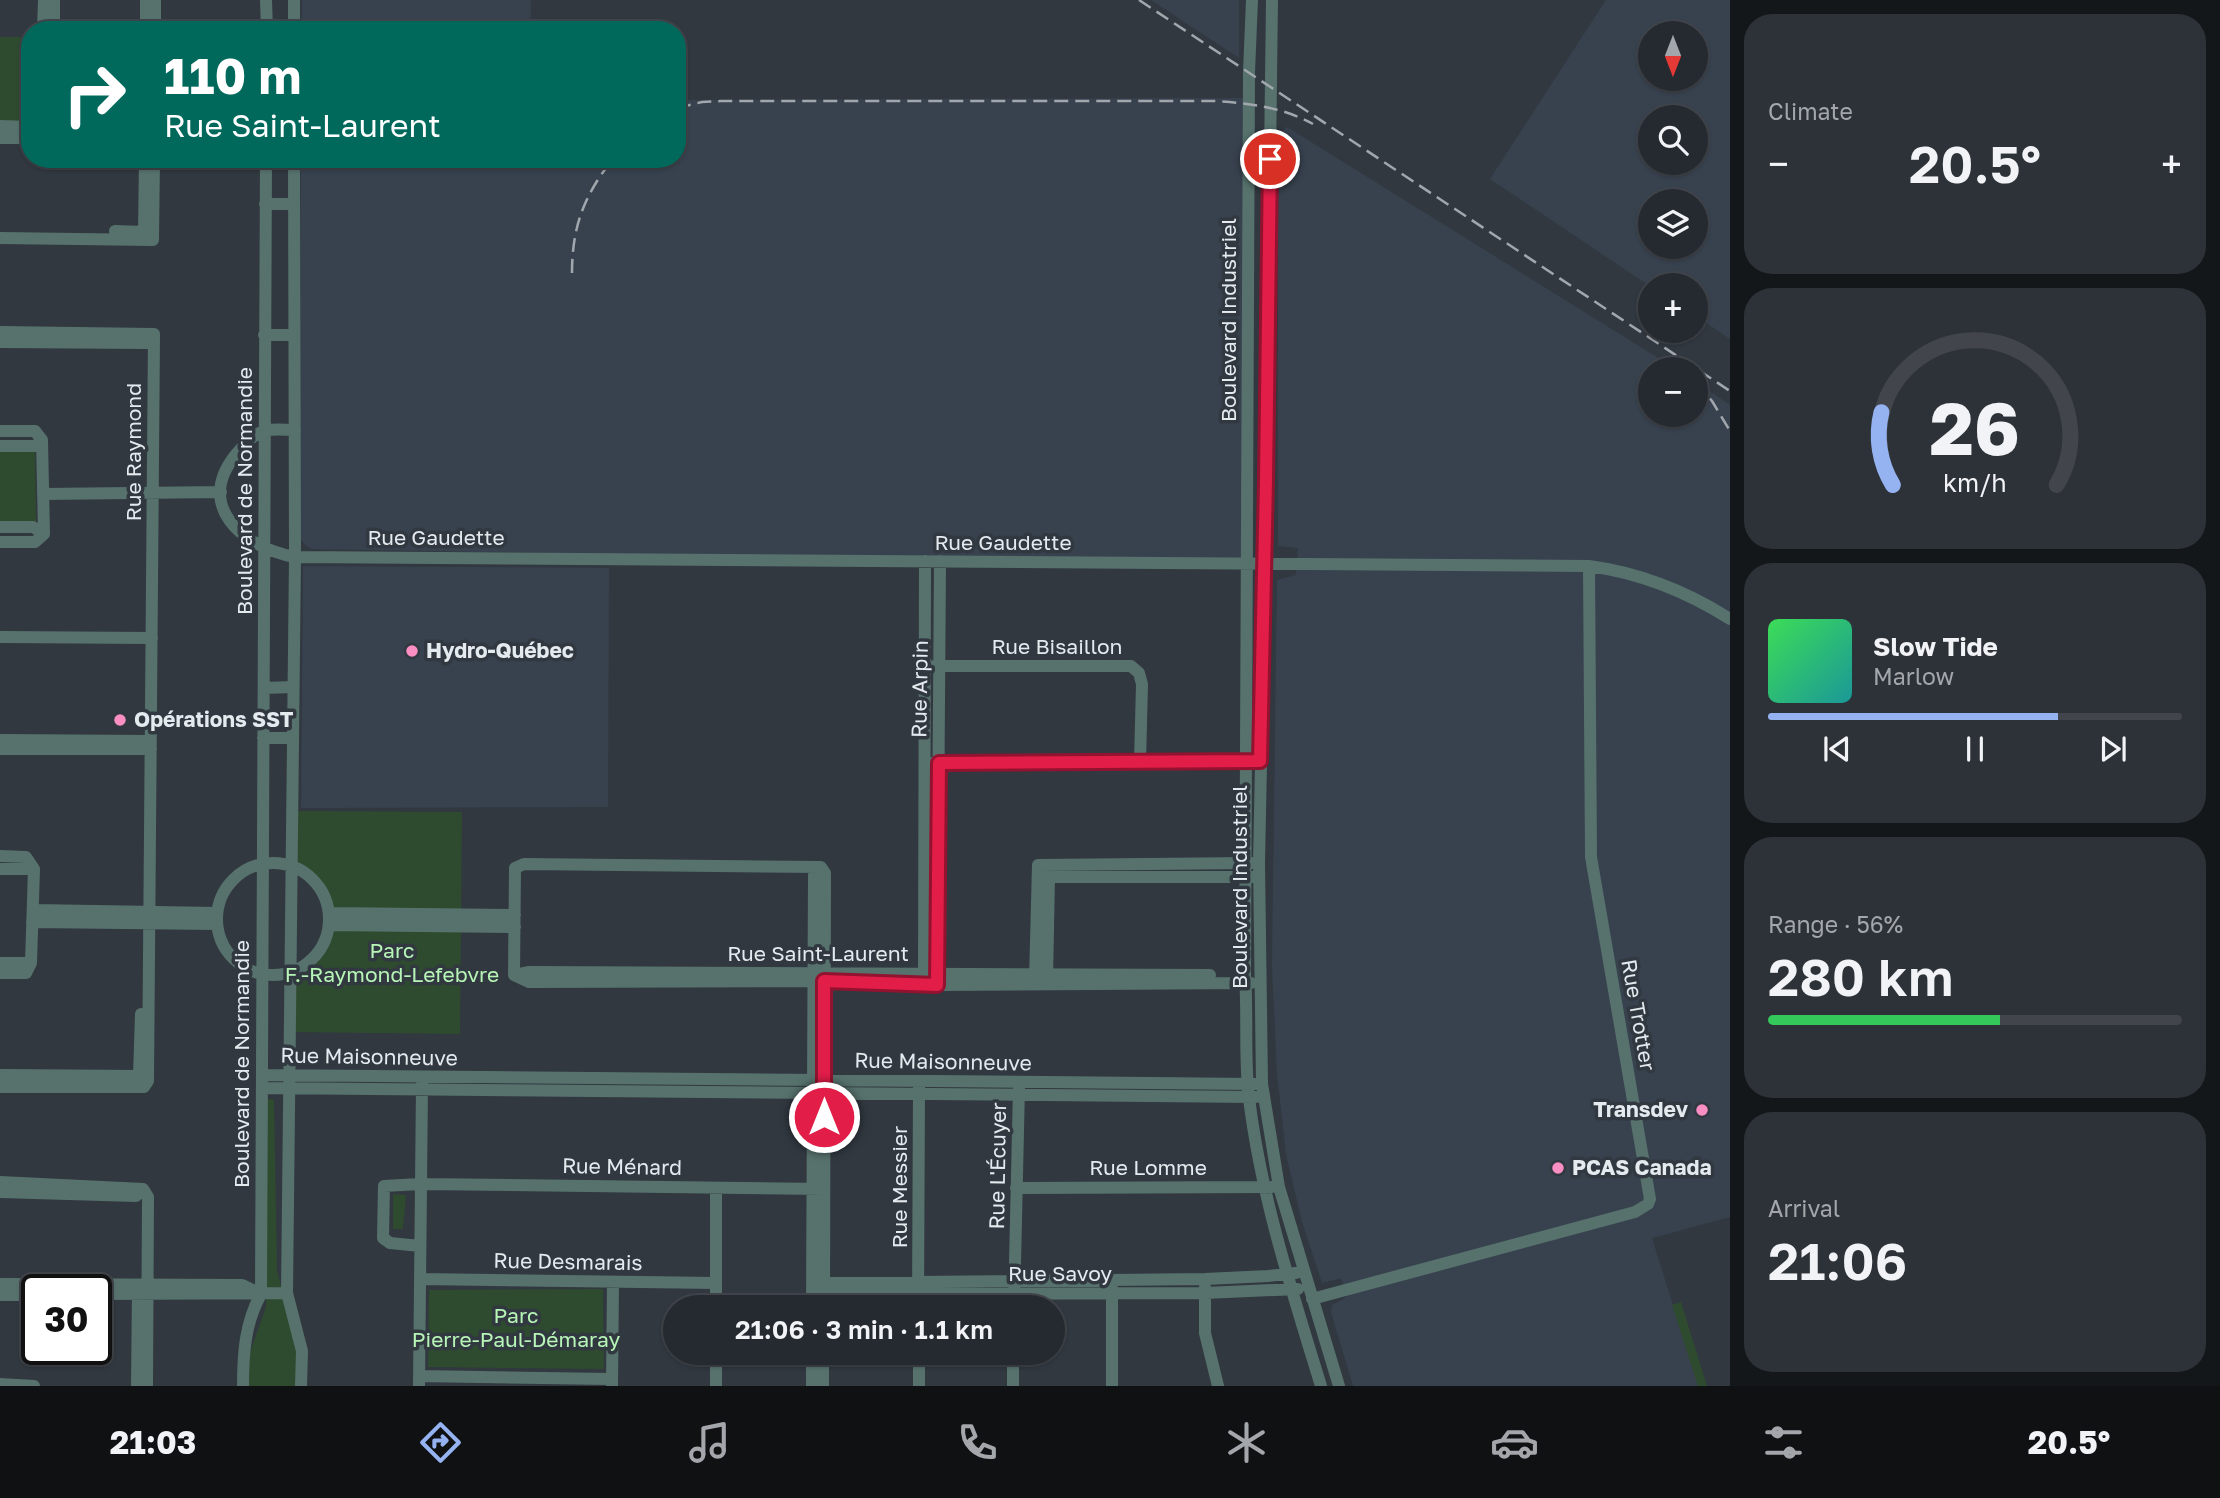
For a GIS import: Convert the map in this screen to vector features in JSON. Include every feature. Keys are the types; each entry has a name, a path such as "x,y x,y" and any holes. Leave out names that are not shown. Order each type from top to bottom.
{"street":[{"path":"43,21 44,0"},
{"path":"54,0 54,21"},
{"path":"146,0 146,21"},
{"path":"155,21 156,0"},
{"path":"266,0 267,21"},
{"path":"294,0 294,21"},
{"name":"Boulevard Industriel","path":"1252,0 1249,72 1246,761 1252,877 1245,979 1248,1090 1273,1228 1321,1386"},
{"name":"Boulevard Industriel","path":"1252,863 1260,761 1265,564 1272,0"},
{"path":"0,126 21,127"},
{"path":"0,138 21,138"},
{"path":"145,168 149,236"},
{"path":"149,236 153,168"},
{"name":"Boulevard de Normandie","path":"243,1386 246,1330 261,1294 266,168"},
{"path":"294,168 295,556 287,1293 302,1351 301,1386"},
{"path":"265,204 294,204"},
{"path":"0,230 45,235"},
{"path":"0,238 45,235 149,236"},
{"path":"1250,258 1269,262"},
{"name":"Rue Raymond","path":"0,332 46,337 150,339 145,1025 148,1081 141,1082"},
{"path":"264,335 293,335"},
{"name":"Rue Raymond","path":"0,342 46,337"},
{"path":"1249,367 1268,372"},
{"path":"1248,429 1267,431"},
{"path":"265,549 234,527 223,506 220,488 226,466 250,439 266,430 295,430"},
{"path":"0,431 35,431 42,440 44,534 35,542 0,542"},
{"path":"0,446 34,446 42,440"},
{"path":"43,490 220,488"},
{"path":"0,527 33,527 44,534"},
{"name":"Rue Gaudette","path":"265,549 295,556 1589,566 1622,570 1661,583 1704,602 1730,619"},
{"name":"Rue Arpin","path":"925,561 924,763 930,979"},
{"name":"Rue Arpin","path":"930,979 939,763 940,561"},
{"name":"Rue Trotter","path":"1310,1293 1635,1212 1648,1204 1650,1199 1591,858 1589,566"},
{"path":"0,637 48,641 148,641"},
{"path":"0,645 48,641"},
{"name":"Rue Bisaillon","path":"925,666 1131,666 1139,673 1142,684 1140,762"},
{"path":"264,688 293,687"},
{"path":"263,738 293,738"},
{"path":"0,740 50,745"},
{"path":"0,749 50,745 147,745"},
{"path":"924,763 1260,761"},
{"path":"0,856 26,857 34,869 28,968"},
{"path":"280,863 291,866 306,873 317,884 325,898 329,919 325,941 317,955 304,966 290,973 261,974 243,967 227,952 219,936 217,918 220,900 233,880 246,870 261,864 280,863"},
{"path":"1049,877 1252,863"},
{"path":"1038,865 1252,877"},
{"path":"1038,865 1049,877 1041,980"},
{"path":"1038,865 1041,980"},
{"name":"Rue Saint-Laurent","path":"819,977 820,871 810,873 520,866 514,975 528,982 670,977 1259,979"},
{"path":"0,869 34,869"},
{"name":"Boulevard Industriel","path":"1252,877 1263,1090 1279,1187 1339,1386"},
{"path":"33,916 217,918"},
{"path":"329,919 515,921"},
{"path":"0,963 28,968"},
{"path":"0,973 28,968"},
{"path":"818,1295 819,977"},
{"path":"0,1075 141,1082"},
{"path":"0,1087 141,1082"},
{"name":"Rue Maisonneuve","path":"263,1082 1263,1090"},
{"path":"422,1083 419,1381 612,1382 613,1282"},
{"name":"Rue Messier","path":"918,1294 919,1087"},
{"name":"Rue L'Écuyer","path":"1014,1294 1019,1088"},
{"path":"0,1182 140,1192 148,1197 137,1386"},
{"name":"Rue Ménard","path":"419,1246 390,1243 383,1238 384,1186 420,1184 818,1189"},
{"name":"Rue Lomme","path":"1016,1188 1279,1187"},
{"path":"716,1188 716,1295"},
{"path":"0,1192 140,1192"},
{"name":"Rue Savoy","path":"818,1295 1014,1294 1303,1271"},
{"name":"Rue Desmarais","path":"420,1279 716,1283"},
{"path":"1205,1279 1205,1333 1218,1386"},
{"path":"0,1284 287,1293"},
{"path":"1112,1287 1112,1386"},
{"name":"Rue Savoy","path":"1112,1287 1205,1293 1292,1290 1310,1293"},
{"path":"112,1293 143,1290"},
{"path":"143,1290 147,1386"},
{"path":"0,1294 21,1294"},
{"path":"716,1365 716,1386"},
{"path":"812,1365 812,1386"},
{"path":"823,1365 823,1386"},
{"path":"919,1365 919,1386"},
{"path":"1013,1365 1013,1386"},
{"path":"0,1384 34,1386"}],"shaded area":[{"path":"302,0 531,0 530,21 302,21"},
{"path":"1151,0 1239,0 1239,58"},
{"path":"1606,0 1730,0 1730,339 1708,324 1708,273 1638,273 1638,278 1490,179"},
{"path":"1252,98 1246,565 312,549 305,545 300,538 301,168 686,168 686,100"},
{"path":"1287,127 1657,357 1638,357 1638,427 1708,427 1708,390 1730,405 1730,1217 1652,1238 1698,1386 1353,1386 1331,1312 1332,1305 1348,1296 1341,1278 1322,1283 1302,1222 1286,1154 1277,1073 1272,966 1277,580 1296,575 1298,548 1278,546 1278,136"},
{"path":"303,566 609,568 608,807 301,808"}],"green space":[{"path":"0,37 21,37 21,123 0,123"},
{"path":"0,446 35,446 36,522 0,522"},
{"name":"Parc F.-Raymond-Lefebvre","path":"293,811 462,812 460,1034 290,1032 290,974 314,962 326,944 332,921 325,897 312,880 293,867"},
{"path":"263,1098 274,1100 277,1270 297,1353 296,1386 248,1386 248,1358 266,1307"},
{"path":"393,1194 406,1195 403,1229 393,1229"},
{"name":"Parc Pierre-Paul-Démaray","path":"603,1289 604,1369 428,1367 429,1290"},
{"path":"1681,1302 1707,1386 1698,1386 1672,1305"}],"railway":[{"path":"1139,0 1730,391"},
{"path":"686,106 721,101 1214,101 1265,107 1313,124"},
{"path":"572,273 577,226 587,199 606,168"},
{"path":"1708,396 1730,431"}],"place":[{"name":"Hydro-Québec","path":"412,651"},
{"name":"Opérations SST","path":"120,720"},
{"name":"Transdev","path":"1702,1110"},
{"name":"PCAS Canada","path":"1558,1168"}],"route":[{"path":"824,1117 824,981 937,985 939,763 1260,761 1270,159"}]}
